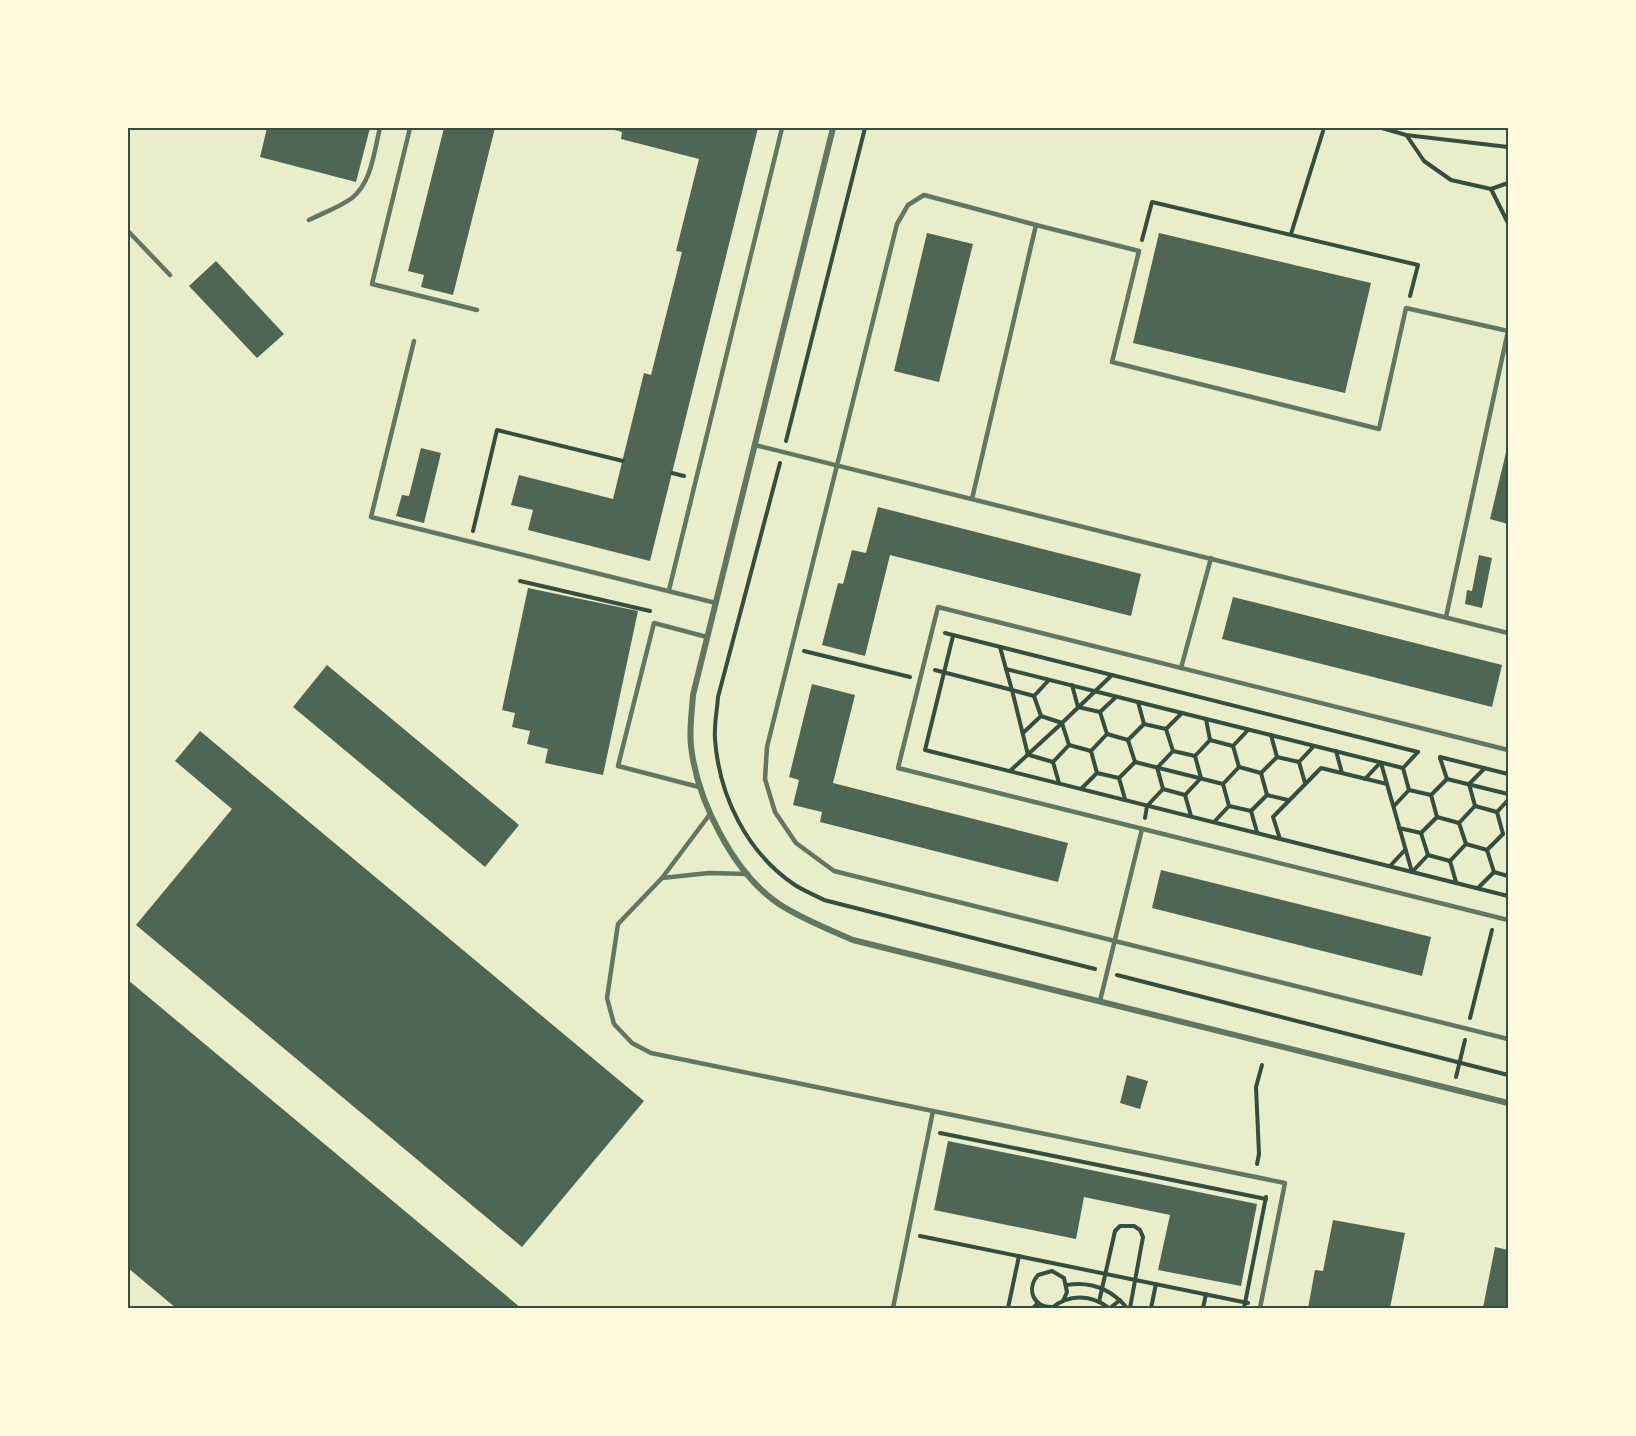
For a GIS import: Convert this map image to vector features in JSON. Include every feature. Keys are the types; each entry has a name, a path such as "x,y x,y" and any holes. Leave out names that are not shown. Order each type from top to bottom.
{"street":[{"path":"832,128 693,695 690,745 699,787 716,830 748,874 777,902 808,921 853,940 1509,1103"}],"lane":[{"path":"309,220 346,202 361,189 367,178 380,128"},
{"path":"410,128 372,284 477,310"},
{"path":"669,590 782,128"},
{"path":"1446,617 1508,331 1406,308 1379,429 1112,362 1139,251 924,195 908,205 897,224 767,747 765,779 775,812 796,843 834,871 1509,1039"},
{"path":"972,499 1036,225"},
{"path":"128,231 170,274"},
{"path":"414,341 371,517 716,603"},
{"path":"755,445 1509,633"},
{"path":"1181,668 1210,558"},
{"path":"1509,750 938,607 898,768 1509,920"},
{"path":"699,787 618,766 654,623 707,637"},
{"path":"710,814 662,878 618,924 607,998 614,1024 632,1043 651,1053 1286,1183 1260,1307"},
{"path":"1100,1001 1142,829"},
{"path":"662,878 710,873 748,874"},
{"path":"893,1308 933,1111"}],"path":[{"path":"865,128 718,697 715,736 718,769 731,804 748,839 771,866 796,886 824,900 1509,1075"},
{"path":"1291,234 1324,128"},
{"path":"1382,128 1407,135 1509,147"},
{"path":"1407,135 1424,161 1450,180 1491,189 1509,183"},
{"path":"1491,189 1509,223"},
{"path":"1139,251 1152,202 1418,265 1406,308"},
{"path":"470,542 497,430 623,461"},
{"path":"520,581 655,612"},
{"path":"1402,768 1418,752 953,636 925,750 1509,896"},
{"path":"1000,647 1028,755"},
{"path":"791,648 920,680"},
{"path":"1006,669 1402,768"},
{"path":"944,673 1034,696"},
{"path":"1010,771 1112,675"},
{"path":"1034,696 1050,680"},
{"path":"1072,685 1078,707"},
{"path":"1034,696 1041,716"},
{"path":"1100,712 1116,696"},
{"path":"1138,702 1144,724"},
{"path":"1078,707 1100,712"},
{"path":"1100,712 1107,734"},
{"path":"1166,729 1182,713"},
{"path":"1023,734 1041,716"},
{"path":"1041,716 1062,723"},
{"path":"1206,719 1210,740"},
{"path":"1062,723 1069,745"},
{"path":"1144,724 1166,729"},
{"path":"1128,740 1144,724"},
{"path":"1166,729 1173,751"},
{"path":"1233,746 1248,729"},
{"path":"1107,734 1128,740"},
{"path":"1091,751 1107,734"},
{"path":"1270,735 1276,757"},
{"path":"1128,740 1135,762"},
{"path":"1210,740 1233,746"},
{"path":"1195,756 1210,740"},
{"path":"1069,745 1091,751"},
{"path":"1053,762 1069,745"},
{"path":"1233,746 1239,767"},
{"path":"1299,762 1314,746"},
{"path":"1091,751 1097,772"},
{"path":"1173,751 1195,756"},
{"path":"1157,767 1173,751"},
{"path":"1336,751 1343,773"},
{"path":"1028,755 1053,762"},
{"path":"1195,756 1201,778"},
{"path":"1276,757 1299,762"},
{"path":"1261,773 1276,757"},
{"path":"1447,779 1440,758 1508,774 1509,781"},
{"path":"1053,762 1059,784"},
{"path":"1135,762 1223,784"},
{"path":"1119,778 1135,762"},
{"path":"1299,762 1305,784"},
{"path":"1365,779 1380,762"},
{"path":"1380,762 1412,872"},
{"path":"1157,767 1163,789"},
{"path":"1239,767 1261,773"},
{"path":"1223,784 1239,767"},
{"path":"1280,839 1274,817 1321,768 1387,784"},
{"path":"1402,768 1409,790"},
{"path":"1468,784 1484,768"},
{"path":"1097,772 1119,778"},
{"path":"1081,789 1097,772"},
{"path":"1261,773 1267,795"},
{"path":"1119,778 1125,800"},
{"path":"1185,795 1201,778"},
{"path":"1431,795 1447,779"},
{"path":"1447,779 1509,794"},
{"path":"1223,784 1229,806"},
{"path":"1468,784 1475,806"},
{"path":"1163,789 1185,795"},
{"path":"1147,806 1163,789"},
{"path":"1409,790 1431,795"},
{"path":"1393,806 1409,790"},
{"path":"1185,795 1191,817"},
{"path":"1267,795 1289,800"},
{"path":"1251,811 1267,795"},
{"path":"1431,795 1437,817"},
{"path":"1497,812 1509,800"},
{"path":"1229,806 1251,811"},
{"path":"1213,822 1229,806"},
{"path":"1475,806 1497,812"},
{"path":"1459,823 1475,806"},
{"path":"1251,811 1258,833"},
{"path":"1487,850 1506,834 1497,812"},
{"path":"1437,817 1459,823"},
{"path":"1421,833 1437,817"},
{"path":"1459,823 1466,844"},
{"path":"1399,828 1421,833"},
{"path":"1421,833 1428,855"},
{"path":"1466,844 1487,850"},
{"path":"1450,861 1466,844"},
{"path":"1390,866 1406,850"},
{"path":"1487,850 1494,872"},
{"path":"1428,855 1450,861"},
{"path":"1412,872 1428,855"},
{"path":"1450,861 1456,883"},
{"path":"1494,872 1509,876"},
{"path":"1478,888 1494,872"},
{"path":"1453,1089 1501,894"},
{"path":"1255,1177 1259,1154 1256,1087 1262,1065"},
{"path":"929,1130 1266,1199"},
{"path":"1244,1308 1270,1180"},
{"path":"1067,1285 1082,1284 1102,1288 1129,1308 1143,1244 1140,1230 1134,1226 1120,1226 1114,1231 1104,1273 1102,1288 1099,1302"},
{"path":"908,1233 1245,1302 1260,1307"},
{"path":"1008,1308 1018,1256"},
{"path":"1063,1301 1067,1292 1064,1278 1052,1271 1038,1275 1031,1287 1032,1294 1038,1303 1047,1307 1052,1308 1063,1301 1080,1297 1099,1302 1109,1308 1120,1300"},
{"path":"1151,1308 1156,1284"},
{"path":"1203,1308 1206,1294"},
{"path":"1034,1308 1038,1303"}],"building":[{"path":"267,128 370,128 356,182 260,157"},
{"path":"444,128 495,128 453,295 421,287 424,275 408,271"},
{"path":"607,128 758,128 650,561 528,530 533,510 511,505 519,475 613,499 644,373 651,375 682,252 676,251 699,159 621,139 622,132"},
{"path":"927,233 973,244 939,382 894,371"},
{"path":"1159,233 1371,283 1345,393 1133,343"},
{"path":"216,261 284,334 257,358 189,286"},
{"path":"1508,444 1508,524 1490,519"},
{"path":"421,448 441,453 424,523 396,516 402,495 409,496"},
{"path":"878,507 1141,574 1131,616 890,555 865,656 822,645 838,583 843,584 852,550 866,553"},
{"path":"1479,555 1492,558 1482,608 1465,604 1467,590 1472,591"},
{"path":"528,588 638,611 603,775 545,763 548,749 527,744 530,731 512,727 515,713 502,710"},
{"path":"1233,597 1502,665 1492,707 1222,639"},
{"path":"327,665 519,825 485,867 293,707"},
{"path":"812,684 855,695 833,783 1068,843 1058,882 820,822 822,812 793,805 799,780 789,777"},
{"path":"200,731 644,1101 522,1247 136,925 232,809 175,761"},
{"path":"1161,870 1431,937 1422,976 1152,908"},
{"path":"128,980 521,1308 176,1308 128,1268"},
{"path":"1127,1075 1148,1081 1140,1109 1120,1103"},
{"path":"948,1141 1257,1204 1241,1286 1158,1270 1170,1215 1084,1197 1076,1239 934,1210"},
{"path":"1333,1220 1405,1233 1390,1308 1308,1308 1315,1270 1323,1271"},
{"path":"1495,1247 1508,1250 1508,1308 1483,1308"}]}
